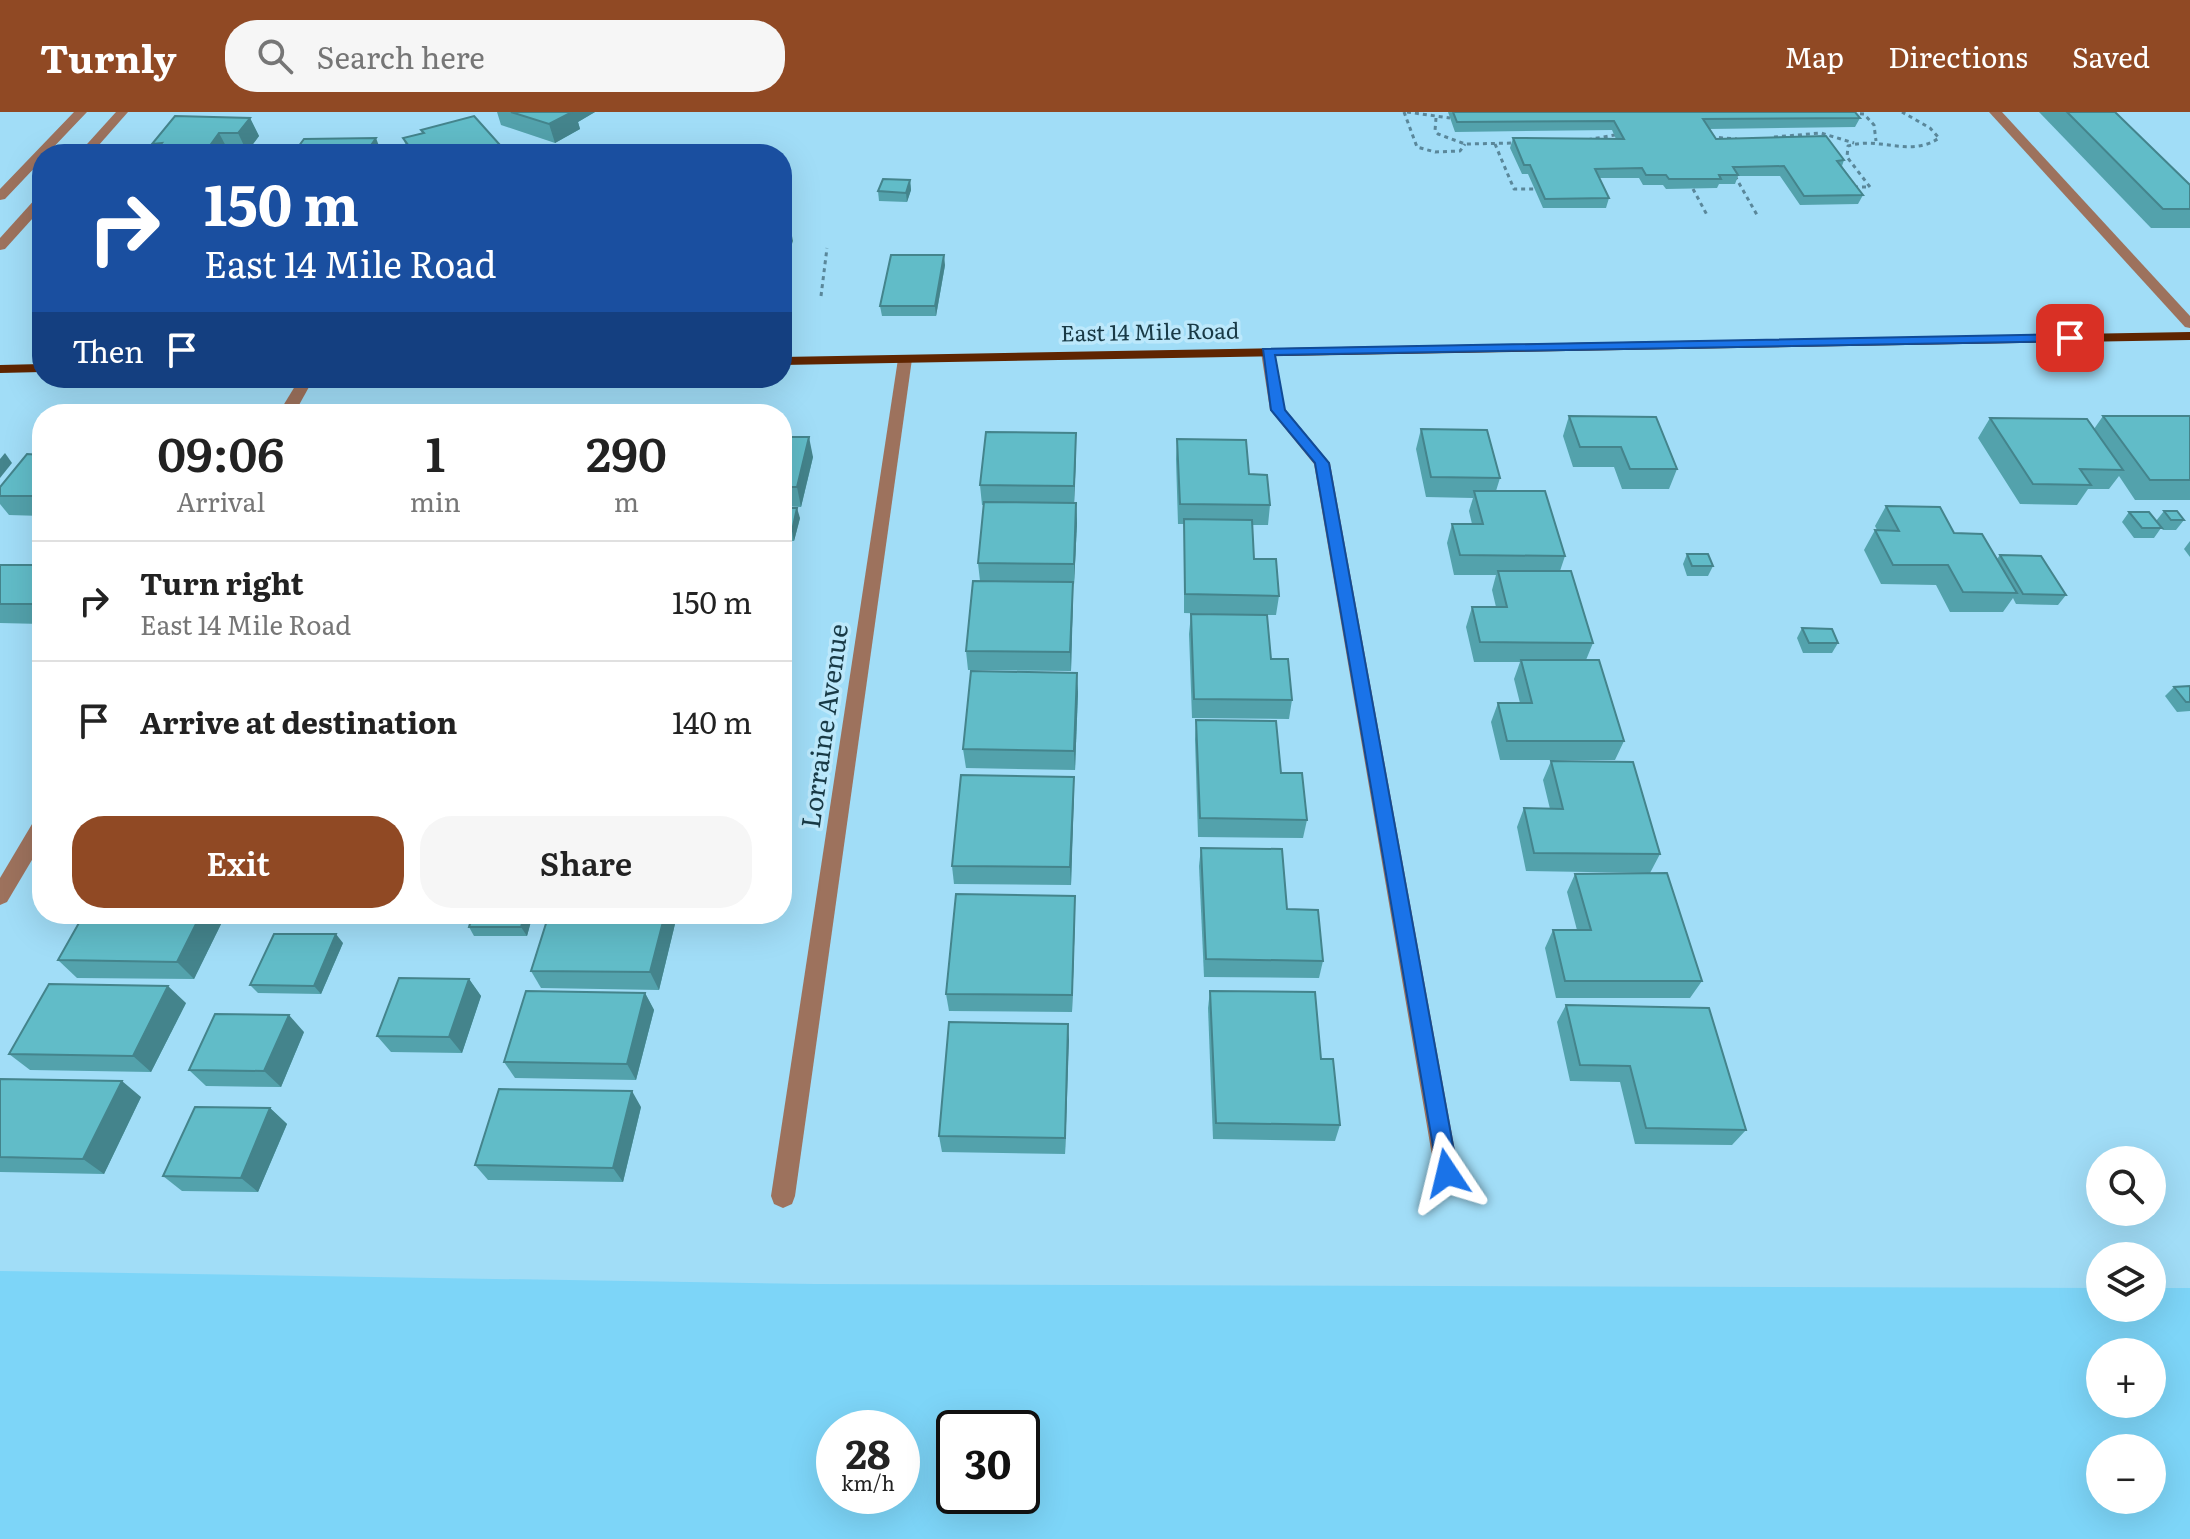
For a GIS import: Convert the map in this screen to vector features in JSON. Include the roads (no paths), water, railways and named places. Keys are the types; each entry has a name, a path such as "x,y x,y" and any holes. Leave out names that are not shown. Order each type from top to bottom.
{"main road":[{"name":"East 14 Mile Road","path":"792,361 2190,336"},
{"path":"0,369 32,368"}],"street":[{"path":"50,144 81,112"},
{"path":"93,144 122,112"},
{"path":"1995,112 2190,324"},
{"path":"0,196 32,163"},
{"path":"0,246 32,211"},
{"path":"1268,352 1278,410 1322,463 1447,1173"},
{"name":"Lorraine Avenue","path":"783,1196 905,359"},
{"path":"0,896 32,842"}]}
